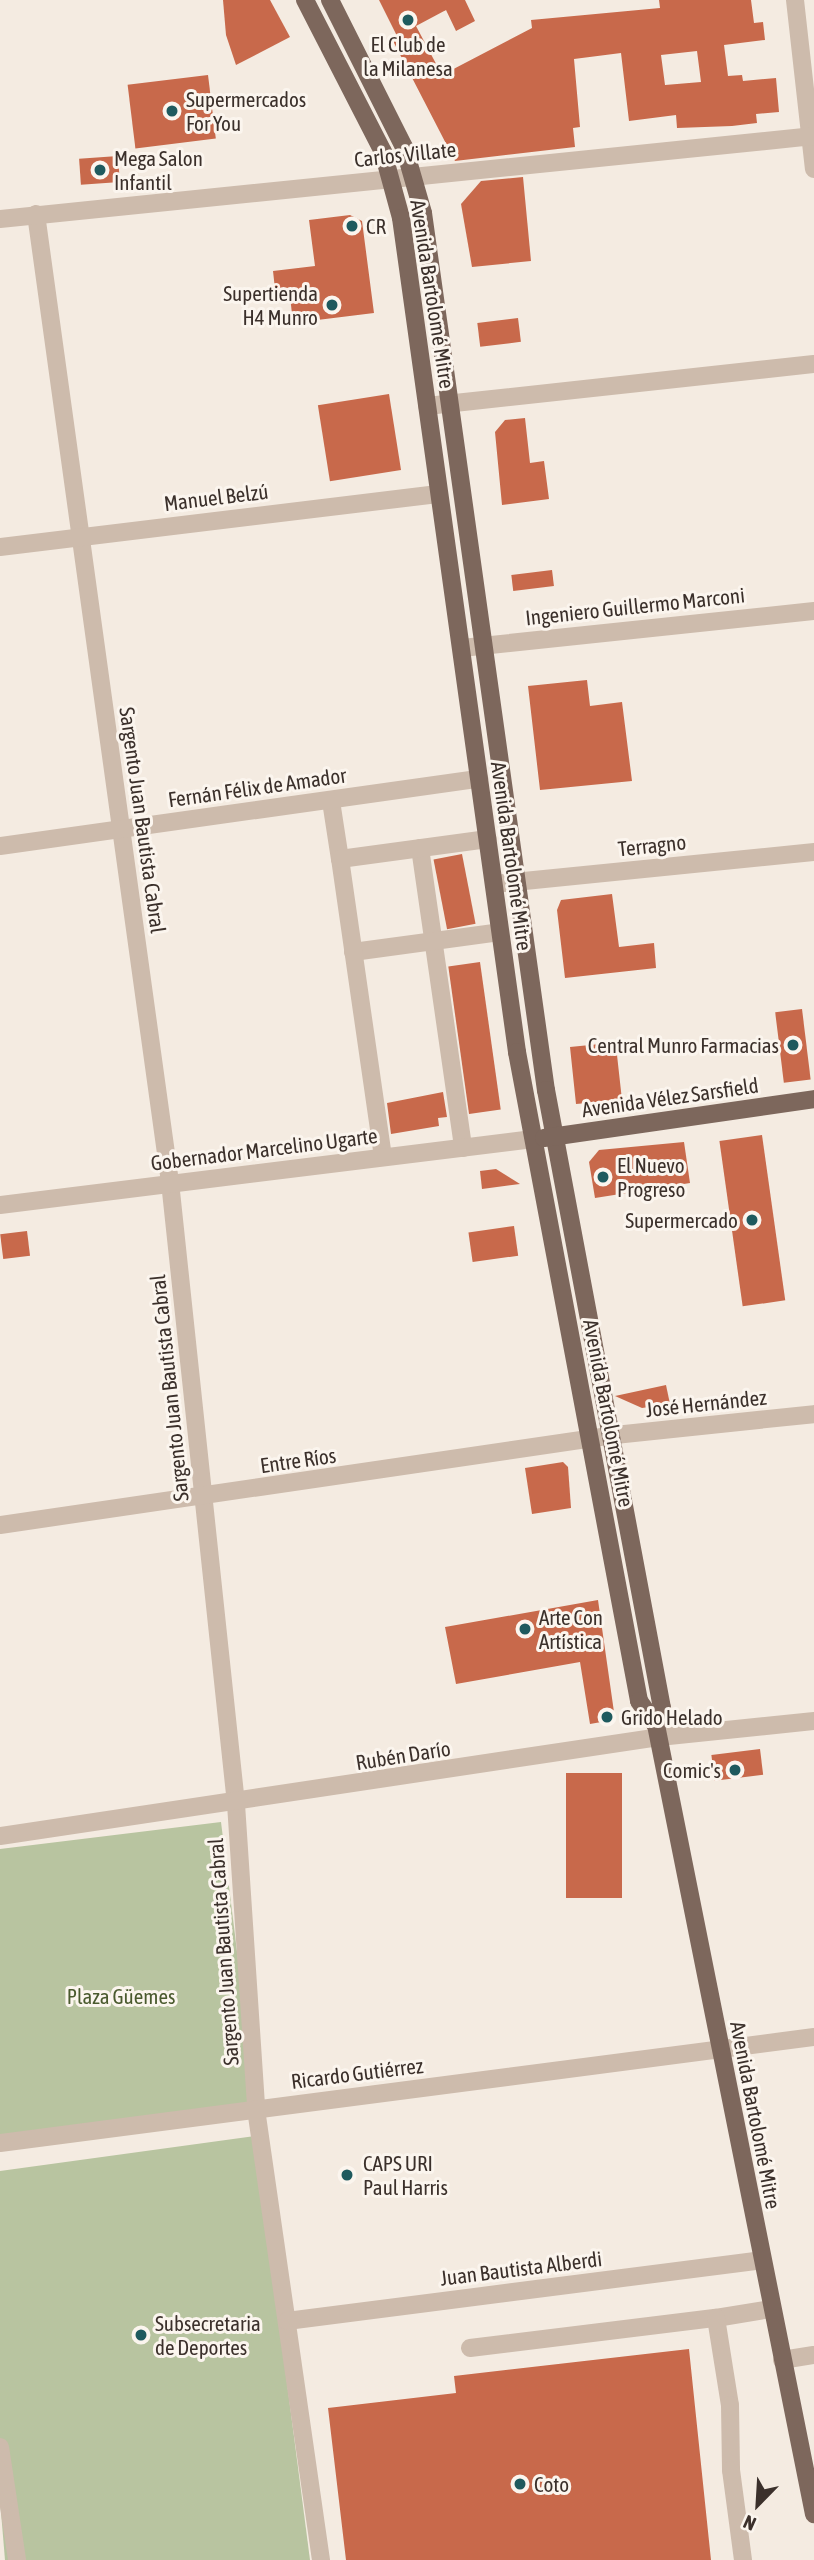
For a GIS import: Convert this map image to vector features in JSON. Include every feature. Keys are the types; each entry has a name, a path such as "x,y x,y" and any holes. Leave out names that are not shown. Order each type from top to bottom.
{"main road":[{"name":"Avenida Bartolomé Mitre","path":"305,0 363,111 391,179 401,218 500,932 533,1139 603,1437"},
{"name":"Avenida Bartolomé Mitre","path":"330,0 414,176 424,213 514,881 603,1437 639,1701 658,1731 761,2260 814,2514"},
{"name":"Avenida Vélez Sarsfield","path":"533,1139 814,1099"}],"street":[{"path":"795,0 814,169"},
{"name":"Carlos Villate","path":"0,219 812,136"},
{"name":"Sargento Juan Bautista Cabral","path":"36,214 170,1182 236,1804 256,2109 321,2560"},
{"path":"427,406 814,364"},
{"name":"Manuel Belzú","path":"0,548 80,536 438,494"},
{"name":"Ingeniero Guillermo Marconi","path":"462,648 814,611"},
{"name":"Fernán Félix de Amador","path":"0,846 479,779"},
{"path":"331,801 383,1157"},
{"path":"340,859 488,839"},
{"path":"419,848 463,1148"},
{"name":"Terragno","path":"494,884 814,852"},
{"path":"353,952 500,932"},
{"name":"Gobernador Marcelino Ugarte","path":"0,1205 533,1139"},
{"name":"José Hernández","path":"603,1437 814,1414"},
{"name":"Entre Ríos","path":"0,1525 603,1437"},
{"name":"Rubén Darío","path":"0,1836 236,1804 658,1731 814,1721"},
{"name":"Ricardo Gutiérrez","path":"0,2143 814,2037"},
{"name":"Juan Bautista Alberdi","path":"287,2321 761,2260"},
{"path":"470,2348 771,2309"},
{"path":"716,2318 730,2406 731,2470 743,2560"},
{"path":"782,2360 814,2355"},
{"path":"0,2447 17,2560"}],"green space":[{"name":"Plaza Güemes","path":"221,1822 256,2105 0,2135 0,1849"},
{"name":"Subsecretaria de Deportes","path":"255,2136 310,2560 5,2560 0,2500 0,2171"}],"building":[{"path":"223,0 270,0 290,37 236,65 226,35"},
{"path":"379,0 465,0 475,21 456,31 446,10 416,26 442,75 532,28 531,20 660,8 659,0 751,0 754,23 763,22 765,40 724,45 728,76 742,75 743,81 776,78 779,112 756,114 757,123 732,126 677,128 676,115 629,121 621,53 574,59 580,127 573,128 575,147 455,161 392,39 397,36","holes":["697,51 701,82 665,85 661,55"]},
{"name":"Supermercados For You","path":"208,75 216,139 135,148 128,85"},
{"name":"Mega Salon Infantil","path":"118,156 120,182 81,185 79,159"},
{"path":"523,177 531,261 472,267 461,204 481,181"},
{"path":"350,215 362,221 374,313 293,323 290,296 276,298 273,271 315,266 309,220"},
{"path":"518,318 521,342 480,347 477,323"},
{"path":"389,394 401,470 330,481 318,405"},
{"path":"525,418 530,463 544,461 549,499 502,505 495,432 505,420"},
{"path":"552,570 554,586 513,591 511,575"},
{"path":"587,680 590,706 622,702 632,781 540,790 528,686"},
{"path":"462,854 476,924 447,929 434,860"},
{"path":"612,894 619,947 654,943 656,968 565,978 557,910 561,900"},
{"path":"480,962 501,1110 469,1114 448,966"},
{"name":"Central Munro Farmacias","path":"802,1009 811,1079 784,1083 775,1012"},
{"path":"610,1043 611,1056 617,1055 622,1100 576,1104 570,1047"},
{"path":"443,1092 447,1117 438,1118 439,1126 391,1134 387,1103"},
{"name":"Supermercado","path":"762,1135 785,1300 743,1306 719,1141"},
{"path":"684,1142 690,1183 595,1198 589,1162 599,1150"},
{"path":"496,1169 520,1184 482,1189 480,1171"},
{"path":"514,1226 518,1256 473,1262 468,1232"},
{"path":"27,1231 30,1256 3,1259 0,1234"},
{"path":"666,1385 670,1404 642,1408 615,1396"},
{"path":"563,1462 568,1467 571,1508 532,1514 525,1468"},
{"path":"598,1600 614,1712 607,1721 590,1724 580,1662 456,1684 445,1627"},
{"name":"Comic's","path":"760,1749 763,1775 715,1781 711,1755"},
{"path":"566,1773 622,1773 622,1898 566,1898"},
{"name":"Coto","path":"689,2349 711,2560 346,2560 328,2408 456,2393 454,2376"}],"place":[{"name":"El Club de la Milanesa","path":"408,20"},
{"name":"Supermercados For You","path":"172,111"},
{"name":"Mega Salon Infantil","path":"100,170"},
{"name":"CR","path":"352,226"},
{"name":"Supertienda H4 Munro","path":"332,305"},
{"name":"Central Munro Farmacias","path":"793,1045"},
{"name":"El Nuevo Progreso","path":"603,1177"},
{"name":"Supermercado","path":"752,1220"},
{"name":"Arte Con Artística","path":"525,1629"},
{"name":"Grido Helado","path":"607,1717"},
{"name":"Comic's","path":"735,1770"},
{"name":"CAPS URI Paul Harris","path":"347,2175"},
{"name":"Subsecretaria de Deportes","path":"141,2335"},
{"name":"Coto","path":"520,2484"}]}
